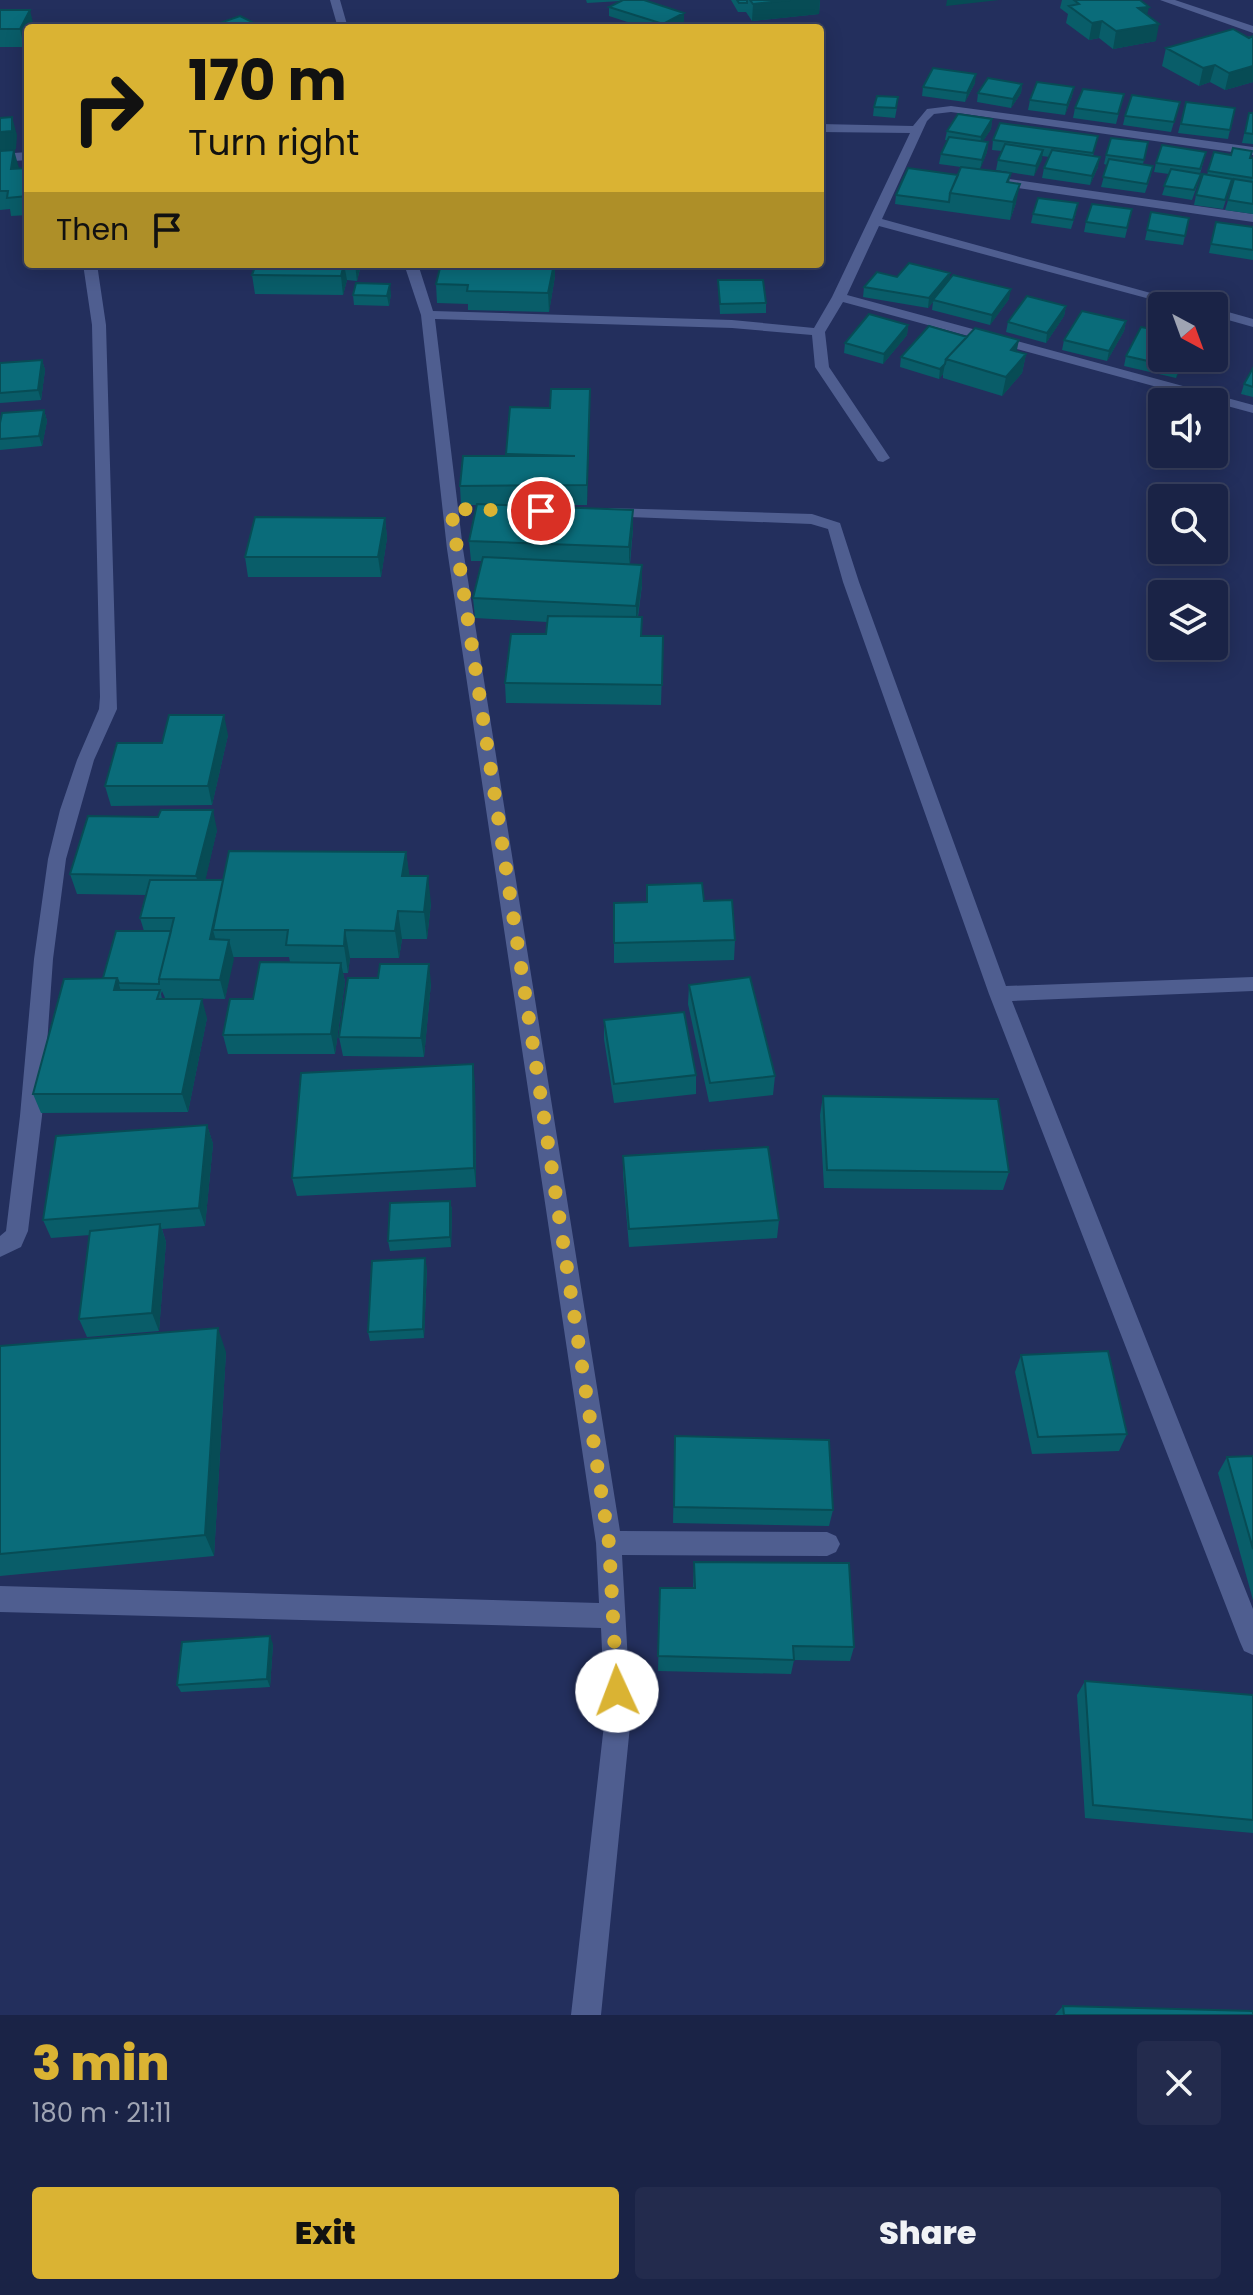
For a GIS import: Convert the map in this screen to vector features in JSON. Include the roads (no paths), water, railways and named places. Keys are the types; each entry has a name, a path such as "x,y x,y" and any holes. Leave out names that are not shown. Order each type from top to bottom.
{"street":[{"path":"335,0 342,24"},
{"path":"1165,0 1253,30"},
{"path":"883,458 822,367 818,332 839,297 925,114 944,108 1253,151"},
{"path":"824,128 918,130"},
{"path":"0,158 24,156"},
{"path":"900,167 916,170"},
{"path":"977,179 1253,218"},
{"path":"874,221 1148,294"},
{"path":"0,1248 13,1240 17,1231 31,1114 40,959 64,818 108,709 109,628 99,325 91,268"},
{"path":"412,268 428,315 459,509 609,1543 618,1716 586,2015"},
{"path":"839,297 1253,409"},
{"path":"428,315 732,324 818,332"},
{"path":"1228,316 1253,323"},
{"path":"592,513 812,519 835,526 999,994 1253,1642"},
{"path":"999,994 1253,984"},
{"path":"609,1543 827,1544"},
{"path":"0,1599 615,1616"}]}
